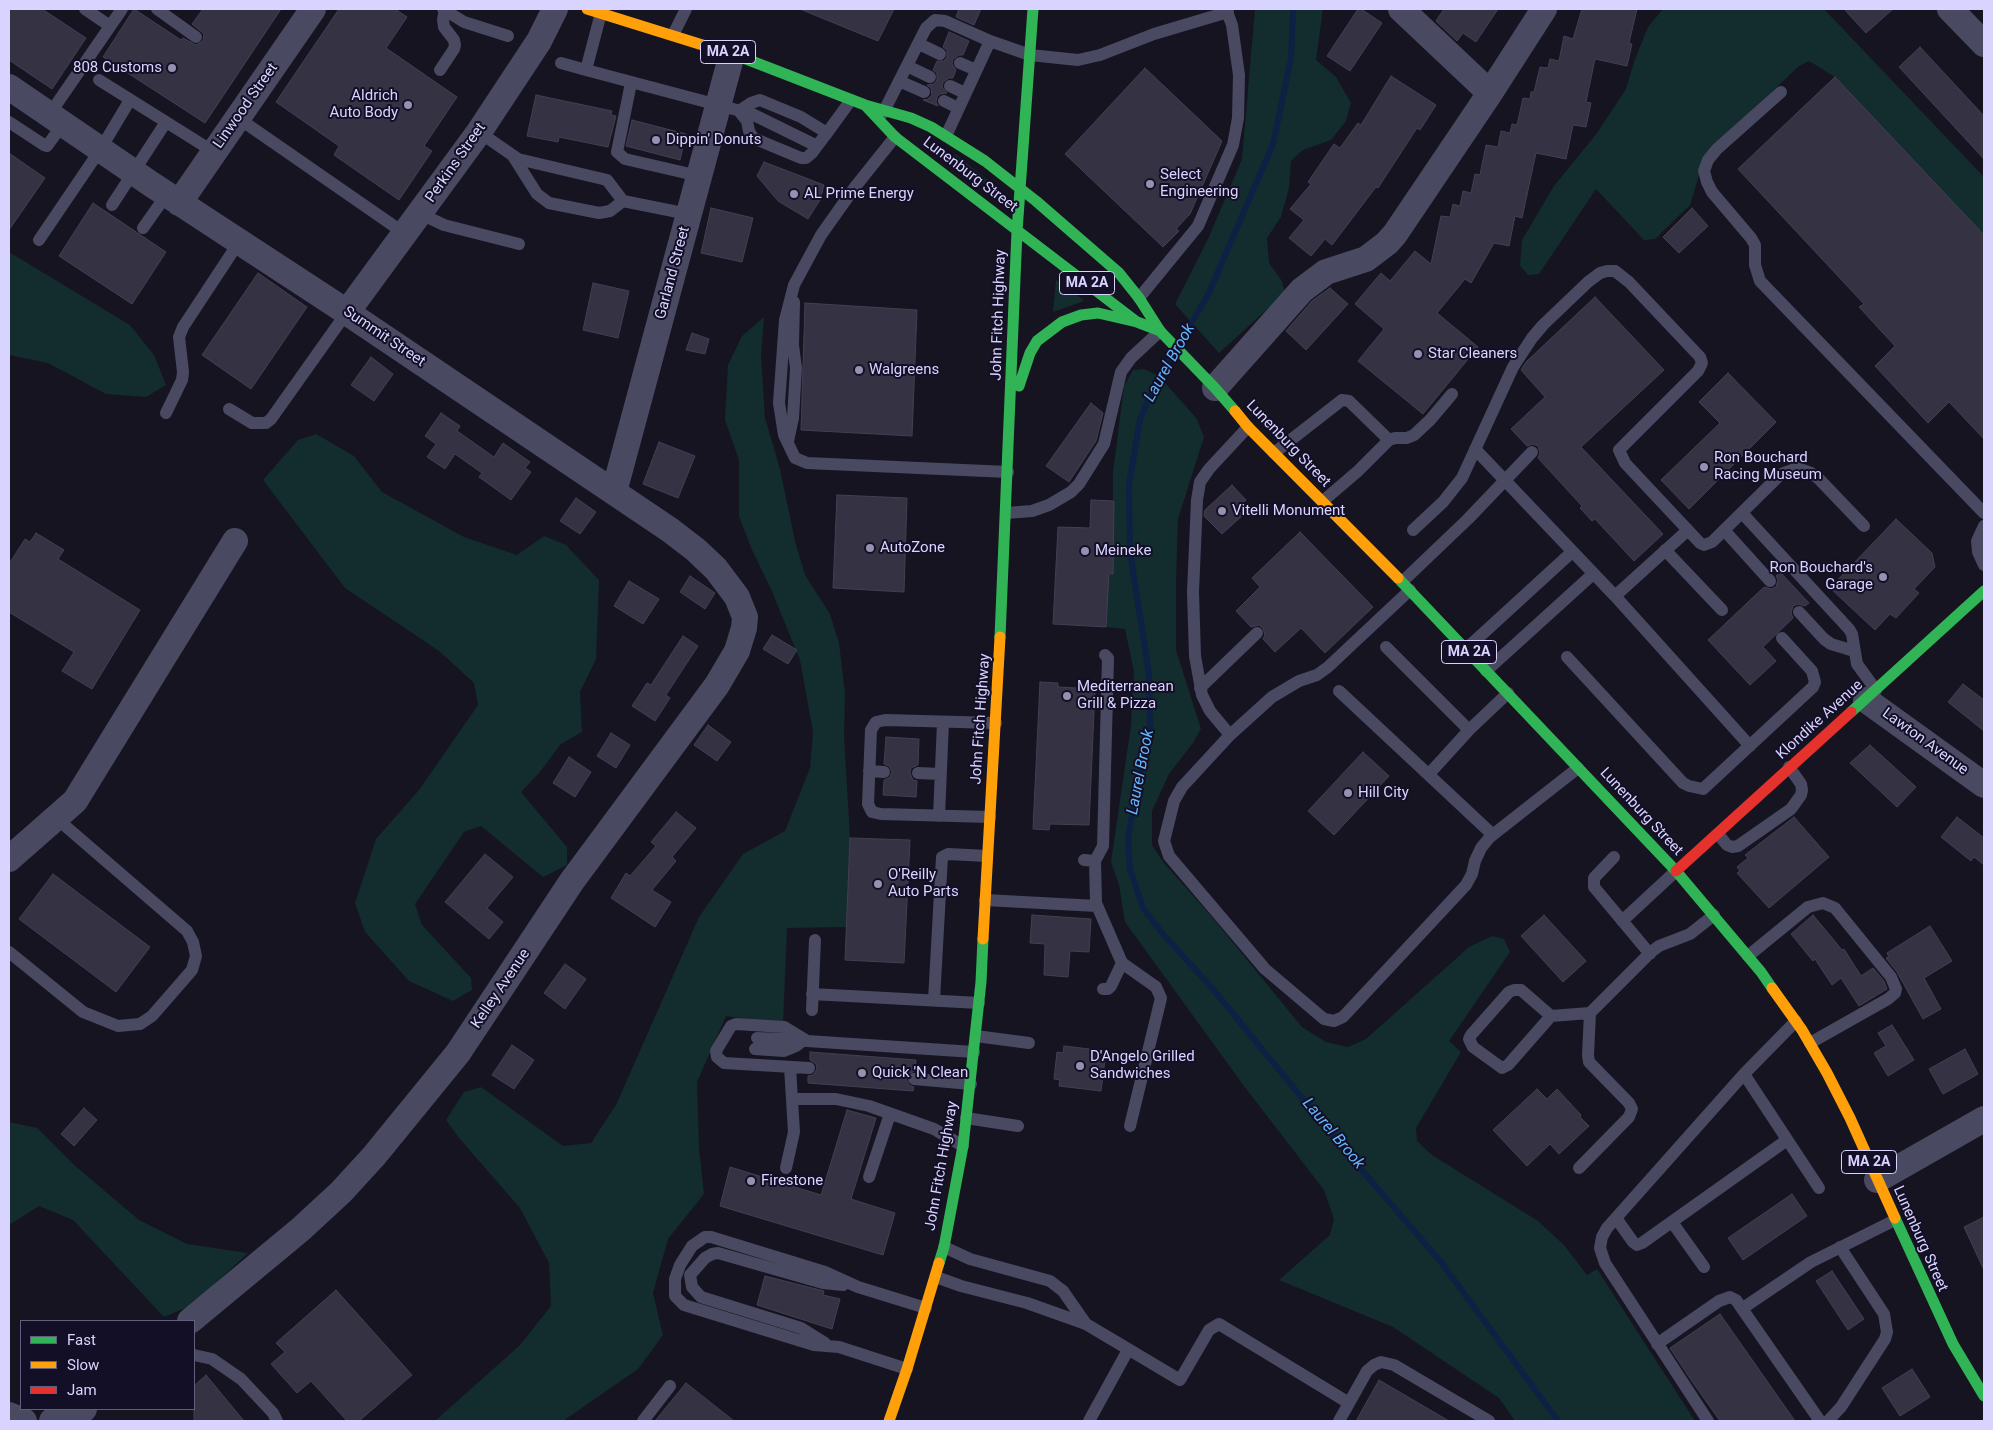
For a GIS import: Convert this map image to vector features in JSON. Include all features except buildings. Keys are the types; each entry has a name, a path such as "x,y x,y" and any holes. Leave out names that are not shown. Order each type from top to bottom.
{"main road":[{"name":"Lunenburg Street","path":"587,9 758,62 865,105 882,116 894,137 1138,322 1160,331"},
{"name":"John Fitch Highway","path":"889,1421 944,1247 963,1146 976,1036 996,723 1017,231 1034,9"},
{"name":"Lunenburg Street","path":"882,116 911,118 946,136 986,161 1119,273 1139,298 1160,331 1215,388 1248,427 1406,586 1676,871 1714,915 1748,956 1810,1043 1839,1096 1949,1336 1984,1396"},
{"path":"1010,411 1030,353 1037,341 1062,322 1081,315 1098,313 1138,322"},
{"name":"Klondike Avenue","path":"1676,871 1984,591"}],"street":[{"name":"Linwood Street","path":"173,199 214,152 313,9"},
{"name":"Perkins Street","path":"347,312 479,132 525,62 552,18 555,9"},
{"path":"1402,9 1490,93"},
{"path":"1215,388 1302,290 1326,272 1366,259 1387,243 1395,234 1544,9"},
{"path":"1950,9 1984,44"},
{"name":"Garland Street","path":"614,492 699,176 728,108 732,54"},
{"name":"Summit Street","path":"9,87 134,173 347,312 670,530 708,560 724,578 742,607"},
{"path":"9,859 76,801 235,541"},
{"name":"Kelley Avenue","path":"191,1320 301,1229 354,1179 458,1053 572,881 718,685 731,663 741,640 745,617 742,607"},
{"name":"Lawton Avenue","path":"1871,695 1984,785"},
{"path":"1877,1180 1984,1119"},
{"path":"9,1415 24,1421"}],"lane":[{"path":"85,9 110,26"},
{"path":"9,122 47,146 56,119 110,26 122,9"},
{"path":"157,9 174,14 196,37"},
{"path":"440,70 455,45 442,20 445,9 464,22 508,36"},
{"path":"673,36 686,9"},
{"path":"882,116 926,28 935,20 940,19 1030,56 1078,60 1100,55 1154,34 1227,10 1232,25 1239,75 1238,118 1233,145 1198,226 1139,298"},
{"path":"586,70 601,13"},
{"path":"946,136 990,41"},
{"path":"919,44 940,54"},
{"path":"561,63 762,118 818,146"},
{"path":"960,63 976,70"},
{"path":"907,66 930,77"},
{"path":"99,80 214,152"},
{"path":"899,81 924,92"},
{"path":"631,83 617,152 624,159 699,176"},
{"path":"950,86 965,93"},
{"path":"1781,92 1716,149 1704,170 1706,182 1755,245 1755,265 1760,281 1984,513"},
{"path":"39,240 100,150 130,100"},
{"path":"728,108 760,100 801,118 827,133"},
{"path":"728,108 747,120 749,131 753,138 801,158 810,155 818,146 851,100"},
{"path":"944,101 958,108"},
{"path":"238,118 404,233"},
{"path":"112,205 166,122"},
{"path":"479,132 513,156 524,161 601,178 612,185 623,201 688,214"},
{"path":"894,137 830,222 804,264 794,285 785,320 779,403 788,447 794,458 807,463 1008,472"},
{"path":"513,156 537,194 549,203 599,213 610,211 623,201"},
{"path":"143,228 173,199"},
{"path":"421,212 430,219 444,225 519,244"},
{"path":"166,413 182,380 183,372 179,337 183,327 239,242"},
{"path":"1413,530 1453,490 1462,478 1513,367 1524,349 1544,325 1588,282 1600,273 1607,271 1622,275 1697,352 1702,363 1698,372 1619,450 1625,463 1688,530 1704,545 1712,542 1782,474 1797,468 1811,473 1819,479 1864,526"},
{"path":"229,409 252,422 266,423 272,419 347,312"},
{"path":"1006,513 1032,511 1049,505 1071,492 1080,484 1104,444 1121,372 1131,358 1160,331"},
{"path":"1323,501 1358,471 1389,440 1407,438 1414,435 1430,420 1452,394"},
{"path":"1274,453 1342,400 1349,402 1389,440"},
{"path":"1230,735 1210,711 1200,688 1195,656 1194,601 1197,500 1200,482 1209,468 1248,427"},
{"path":"1475,449 1615,596 1750,746"},
{"path":"1532,452 1328,667 1317,675 1299,681 1272,697 1230,735 1177,794 1166,831 1165,848 1169,856 1265,969 1314,1011 1329,1021 1334,1021 1343,1017 1466,885 1481,848 1493,834 1578,768"},
{"path":"1742,513 1849,629 1852,634 1857,664 1871,695"},
{"path":"1984,526 1977,541 1978,552 1984,564"},
{"path":"1615,596 1688,530"},
{"path":"1724,530 1770,581"},
{"path":"1666,550 1722,610"},
{"path":"1466,649 1572,552"},
{"path":"1486,671 1593,574"},
{"path":"1799,612 1824,640 1854,651"},
{"path":"1200,688 1257,633"},
{"path":"1567,657 1683,783 1703,789 1808,692 1815,682 1812,671 1782,638"},
{"path":"1386,647 1469,730"},
{"path":"1105,655 1108,658 1103,846 1090,860 1095,898 1122,963 1156,987 1161,998 1130,1126"},
{"path":"1339,691 1493,834"},
{"path":"1428,774 1469,730 1508,693"},
{"path":"990,817 881,814 872,812 868,804 869,771 872,730 876,722 885,720 996,723"},
{"path":"939,816 942,722"},
{"path":"1718,834 1727,845 1732,847 1738,846 1791,810 1801,795 1802,790 1801,784 1789,767"},
{"path":"869,771 884,772"},
{"path":"918,773 940,774"},
{"path":"9,952 83,1012 118,1026 140,1024 152,1016 192,970 196,956 193,942 186,931 56,818"},
{"path":"934,1000 942,857 948,854 987,856"},
{"path":"1614,857 1594,878 1593,882 1597,892 1650,954"},
{"path":"1622,921 1676,871"},
{"path":"985,900 1097,906"},
{"path":"1748,956 1808,907 1816,904 1828,904 1835,908 1891,977 1896,989 1895,993 1888,999 1810,1043"},
{"path":"1552,1016 1520,990 1514,990 1509,992 1469,1039 1473,1047 1498,1067 1502,1068 1508,1065 1552,1016 1590,1013 1659,946 1690,934 1714,915"},
{"path":"812,1010 814,940"},
{"path":"1103,990 1111,986 1122,963"},
{"path":"812,994 979,1003"},
{"path":"1579,1168 1631,1114 1632,1109 1629,1103 1589,1062 1590,1013"},
{"path":"1708,1421 1605,1263 1600,1248 1602,1237 1607,1228 1744,1074 1796,1021"},
{"path":"804,1040 784,1051 734,1025 716,1054 719,1060 724,1063 809,1068"},
{"path":"757,1037 787,1027 804,1040 974,1052"},
{"path":"976,1036 1029,1043"},
{"path":"754,1065 757,1037"},
{"path":"786,1168 794,1132 790,1067"},
{"path":"1744,1074 1819,1188"},
{"path":"914,1079 971,1084"},
{"path":"792,1099 836,1099 869,1106 934,1129 963,1146"},
{"path":"868,1178 890,1114"},
{"path":"966,1118 1018,1126"},
{"path":"1616,1218 1636,1245 1642,1243 1788,1140"},
{"path":"1743,1308 1811,1262 1895,1220"},
{"path":"1672,1222 1704,1267"},
{"path":"834,1346 814,1344 684,1305 676,1300 674,1291 680,1265 692,1246 705,1237 711,1237 825,1272 858,1287 926,1308"},
{"path":"944,1247 970,1260 1050,1281 1063,1291 1086,1324"},
{"path":"1828,1421 1842,1407 1887,1332 1884,1314 1840,1247"},
{"path":"858,1287 823,1283 718,1253 705,1258 690,1275 692,1287 701,1297 801,1328 818,1340 907,1369"},
{"path":"936,1277 961,1286 1027,1303 1086,1324 1180,1380 1210,1330 1219,1324 1349,1403"},
{"path":"1657,1344 1725,1298 1730,1297 1736,1300 1743,1308 1820,1421"},
{"path":"1089,1421 1128,1350"},
{"path":"195,1355 212,1359 241,1379 273,1413 277,1421"},
{"path":"1339,1421 1367,1371 1374,1364 1381,1362 1387,1362 1489,1421"},
{"path":"643,1421 670,1386"}],"green space":[{"path":"1255,9 1323,9 1316,60 1336,77 1351,103 1346,121 1331,140 1303,150 1291,161 1289,188 1281,217 1267,238 1269,263 1282,281 1285,293 1219,353 1175,304 1208,239 1242,159"},
{"path":"1663,9 1824,9 1984,177 1984,235 1835,77 1809,61 1799,66 1705,155 1690,205 1655,239 1644,240 1596,189 1539,274 1528,275 1520,266 1522,240 1554,186 1597,133 1626,89 1648,27"},
{"path":"955,154 989,181 988,183 984,184 955,161 953,156"},
{"path":"9,252 130,325 154,355 166,385 146,397 106,394 48,363 9,355"},
{"path":"1056,280 1081,298 1084,301 1053,312"},
{"path":"764,317 761,356 765,418 780,469 795,541 805,575 830,614 839,643 845,693 844,736 850,838 846,927 787,928 783,1024 726,1016 697,1082 699,1148 704,1194 668,1239 653,1293 663,1335 638,1369 563,1421 435,1421 520,1345 551,1306 549,1263 520,1208 459,1138 446,1120 464,1092 481,1087 563,1146 591,1143 616,1105 699,917 743,854 785,831 810,768 813,732 800,660 739,516 739,460 725,420 728,365 742,336"},
{"path":"1144,369 1159,376 1197,419 1204,437 1178,519 1176,583 1176,650 1201,729 1193,743 1169,774 1152,811 1152,845 1164,863 1212,917 1302,1027 1326,1042 1348,1047 1366,1039 1469,947 1492,936 1504,939 1510,952 1449,1041 1461,1052 1416,1128 1417,1141 1432,1155 1538,1221 1564,1245 1587,1275 1597,1269 1695,1421 1515,1421 1499,1398 1393,1327 1279,1280 1330,1235 1334,1219 1324,1190 1244,1086 1125,922 1119,885 1111,862 1131,725 1134,672 1125,629 1106,627 1109,573 1113,573 1113,472 1124,386 1133,370"},
{"path":"316,434 354,456 382,492 464,537 517,555 544,536 566,545 599,580 596,659 580,692 582,732 561,744 539,773 521,792 567,847 567,865 543,877 481,826 464,832 415,904 422,925 471,978 472,990 453,1001 409,981 365,932 355,903 376,839 419,790 478,705 474,683 439,651 345,588 263,480 298,440"},
{"path":"9,1122 37,1128 73,1164 139,1220 187,1244 248,1253 192,1305 164,1317 73,1220 39,1206 9,1225"}],"waterway":[{"name":"Laurel Brook","path":"1180,342 1208,295 1273,144 1291,58 1293,9"},
{"name":"Laurel Brook","path":"1172,355 1157,380 1140,419 1129,485 1130,552 1149,674 1150,725 1128,836 1130,869 1143,908 1163,934 1212,988 1348,1154 1441,1262 1558,1421"}],"traffic: fast":[{"path":"1000,637 1017,231 1033,9"},
{"path":"741,57 865,105 911,118 931,127 985,161 1036,201 1119,273 1139,298 1160,331 1235,411"},
{"path":"865,105 895,137 1137,322 1158,330"},
{"path":"1019,386 1030,353 1037,341 1062,322 1081,315 1098,313 1137,322"},
{"path":"1398,578 1676,871 1761,972 1772,988"},
{"path":"1851,712 1984,591"},
{"path":"939,1263 944,1247 963,1146 981,982 983,939"},
{"path":"1895,1218 1953,1344 1984,1396"}],"traffic: slow":[{"path":"587,9 741,57"},
{"path":"1235,411 1248,427 1398,578"},
{"path":"983,939 1000,637"},
{"path":"1772,988 1802,1030 1827,1073 1850,1118 1895,1218"},
{"path":"889,1421 939,1263"}],"traffic: jam":[{"path":"1676,871 1851,712"}],"place":[{"name":"808 Customs","path":"172,68"},
{"name":"Aldrich Auto Body","path":"408,105"},
{"name":"Dippin' Donuts","path":"656,140"},
{"name":"Select Engineering","path":"1150,184"},
{"name":"AL Prime Energy","path":"794,194"},
{"name":"Star Cleaners","path":"1418,354"},
{"name":"Walgreens","path":"859,370"},
{"name":"Ron Bouchard Racing Museum","path":"1704,467"},
{"name":"Vitelli Monument","path":"1222,511"},
{"name":"AutoZone","path":"870,548"},
{"name":"Meineke","path":"1085,551"},
{"name":"Ron Bouchard's Garage","path":"1883,577"},
{"name":"Mediterranean Grill & Pizza","path":"1067,696"},
{"name":"Hill City","path":"1348,793"},
{"name":"O'Reilly Auto Parts","path":"878,884"},
{"name":"D'Angelo Grilled Sandwiches","path":"1080,1066"},
{"name":"Quick 'N Clean","path":"862,1073"},
{"name":"Firestone","path":"751,1181"}]}
